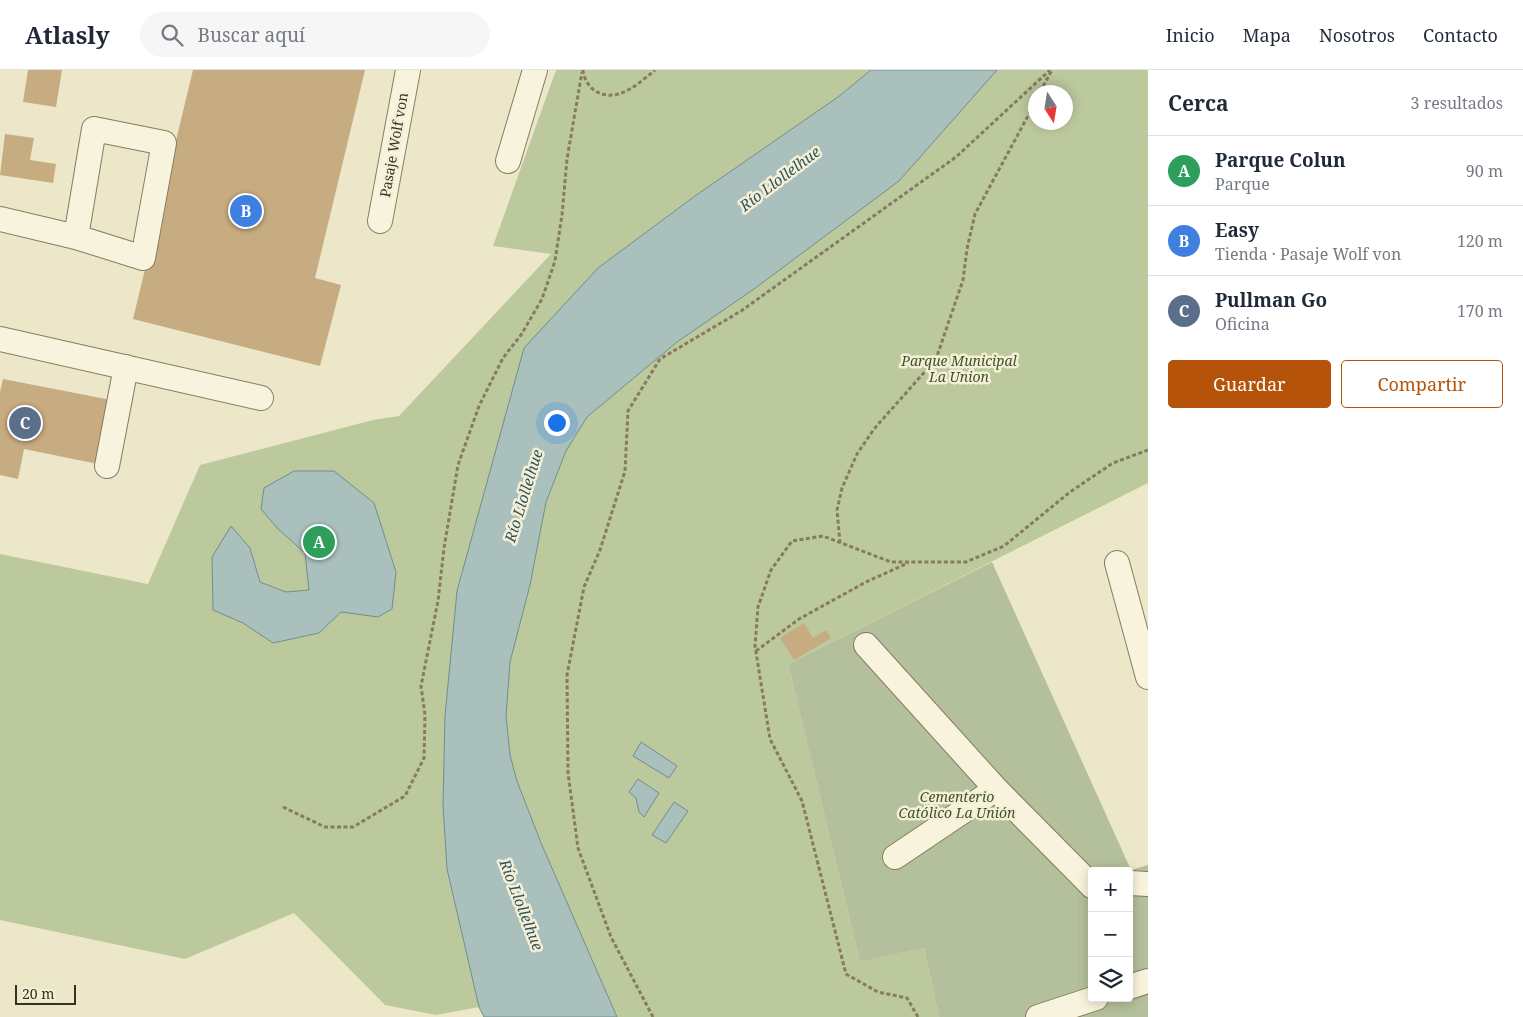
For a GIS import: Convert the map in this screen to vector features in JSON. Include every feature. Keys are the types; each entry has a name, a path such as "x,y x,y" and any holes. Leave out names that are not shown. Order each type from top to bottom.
{"street":[{"name":"Pasaje Wolf von","path":"380,221 408,70"},
{"path":"508,161 535,70"},
{"path":"0,219 76,237 143,258 164,143 94,129 76,237"},
{"path":"0,338 260,398"},
{"path":"108,466 126,367"},
{"path":"1117,563 1148,677"},
{"path":"866,645 996,789 1088,882"},
{"path":"895,857 996,789"},
{"path":"1133,883 1148,884"},
{"path":"1133,986 1148,981"},
{"path":"1038,1017 1088,1001"}],"path":[{"path":"583,71 591,88 601,94 621,94 636,86 655,70"},
{"path":"1044,85 1051,70"},
{"path":"652,1017 611,937 578,848 568,773 567,675 584,587 600,550 625,471 628,411 660,359 741,311 956,157 1051,70"},
{"path":"283,808 325,827 353,827 405,796 424,758 425,715 421,686 438,601 444,548 458,465 479,406 503,358 521,335 542,299 555,261 562,215 567,158 583,71"},
{"path":"840,543 837,510 842,488 858,454 874,430 936,359 963,280 967,249 975,214 1028,116"},
{"path":"756,651 799,619 866,582 911,562"}],"green space":[{"path":"556,70 871,70 838,97 695,196 598,268 475,530 457,591 447,869 479,1007 436,1015 385,1005 294,913 185,959 0,920 0,554 148,584 200,465 373,420 399,416 551,254 493,246"},
{"name":"Parque Municipal La Union","path":"997,70 1148,70 1148,483 788,664 860,962 924,948 939,1017 617,1017 541,843 517,781 510,755 506,716 510,662 530,585 546,502 566,451 587,417"},
{"name":"Cementerio Católico La Unión","path":"992,562 1130,867 1088,867 1088,1002 1133,1002 1133,869 1148,865 1148,1017 939,1017 924,948 860,962 788,664"}],"water":[{"name":"Río Llollelhue","path":"871,70 997,70 899,181 754,289 677,342 587,417 566,451 546,502 530,585 510,662 506,716 510,755 517,781 541,843 617,1017 484,1017 479,1007 447,869 443,805 445,716 457,591 524,348 598,268 695,196 838,97"},
{"path":"294,471 334,471 374,503 396,572 392,609 378,617 341,612 319,633 273,643 243,623 213,610 212,557 231,526 250,548 260,582 286,592 309,590 305,553 277,528 261,509 264,488"},
{"path":"641,742 677,766 669,778 633,756"},
{"path":"638,779 659,793 644,817 639,812 636,798 629,792"},
{"path":"674,802 688,811 666,843 652,835"}],"building":[{"path":"28,70 62,70 56,107 23,102"},
{"path":"193,70 365,70 315,278 341,285 320,366 133,319"},
{"path":"5,134 34,138 30,160 56,164 53,183 0,175"},
{"path":"3,379 111,400 98,464 24,449 18,479 0,475 0,392"},
{"path":"804,623 813,638 826,630 831,638 794,660 780,638"}],"place":[{"name":"Easy","path":"246,211"},
{"name":"Pullman Go","path":"25,423"},
{"name":"Parque Colun","path":"319,542"}]}
